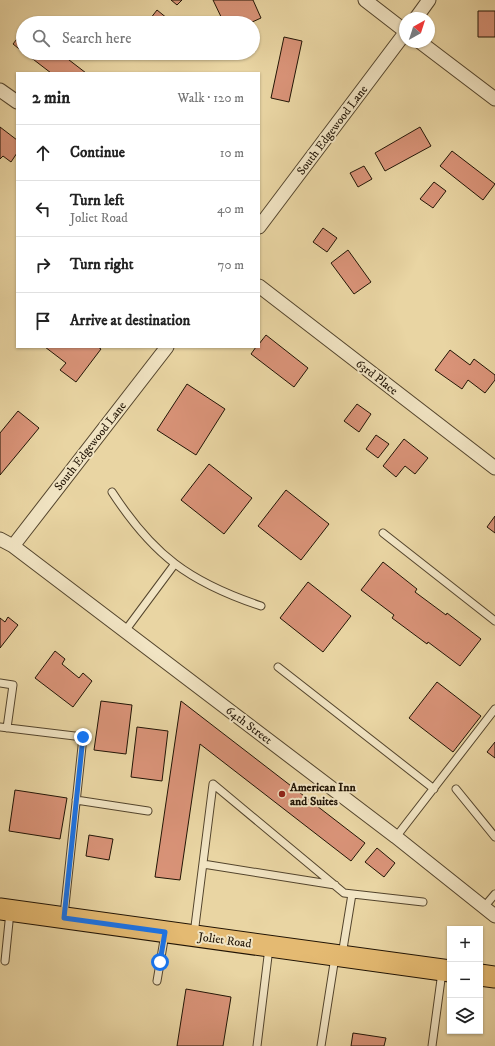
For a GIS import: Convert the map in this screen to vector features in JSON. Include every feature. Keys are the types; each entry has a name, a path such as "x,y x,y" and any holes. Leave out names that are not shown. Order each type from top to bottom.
{"main road":[{"name":"Joliet Road","path":"5,910 446,970"},
{"path":"483,975 495,977"}],"street":[{"path":"365,0 399,27"},
{"path":"420,12 429,0"},
{"name":"South Edgewood Lane","path":"260,226 399,40"},
{"path":"428,48 495,99"},
{"path":"0,90 16,101"},
{"name":"63rd Place","path":"260,287 495,468"},
{"name":"South Edgewood Lane","path":"13,546 166,348"},
{"name":"64th Street","path":"0,539 13,546 396,837 495,916"}],"lane":[{"path":"112,492 140,531 174,565 211,587 261,606"},
{"path":"383,533 495,621"},
{"path":"125,631 174,565"},
{"path":"278,667 434,789"},
{"path":"0,683 13,685 4,728 83,737 64,918"},
{"path":"396,837 495,709"},
{"path":"193,936 214,784 344,893 423,902"},
{"path":"456,789 495,837"},
{"path":"76,800 148,812"},
{"path":"203,864 335,885"},
{"path":"321,1046 338,956 352,894"},
{"path":"484,907 495,894"},
{"path":"5,910 5,961"},
{"path":"158,981 165,932"},
{"path":"257,1046 269,946"},
{"path":"432,1046 446,970"}],"building":[{"path":"171,0 182,0 177,5"},
{"path":"213,0 253,0 261,18 260,16 221,16"},
{"path":"157,10 164,16 152,16"},
{"path":"478,11 495,11 495,37 478,37"},
{"path":"284,37 302,41 289,102 271,98"},
{"path":"34,60 69,60 85,72 50,72"},
{"path":"0,127 16,139 16,154 11,162 3,156 0,159"},
{"path":"420,127 431,146 385,171 375,153"},
{"path":"452,151 495,184 483,200 440,166"},
{"path":"364,166 372,179 358,187 350,173"},
{"path":"434,182 446,191 433,208 420,199"},
{"path":"323,228 337,238 327,252 313,242"},
{"path":"348,250 371,282 354,294 331,263"},
{"path":"266,335 308,368 294,387 251,354 255,348 260,348 260,343"},
{"path":"46,348 101,349 76,382 60,370 66,363"},
{"path":"450,350 470,365 474,359 495,375 495,380 485,393 468,380 462,389 435,370"},
{"path":"187,384 225,409 196,455 157,430"},
{"path":"357,404 371,414 359,432 344,421"},
{"path":"18,411 39,428 0,475 0,433"},
{"path":"376,435 389,444 378,458 366,449"},
{"path":"404,439 428,458 415,474 405,466 396,477 383,466"},
{"path":"209,464 252,498 224,534 181,500"},
{"path":"286,490 329,524 301,560 258,526"},
{"path":"495,516 495,533 487,527"},
{"path":"383,562 417,589 415,592 446,615 447,613 481,639 460,666 392,618 394,615 361,590"},
{"path":"308,582 351,616 323,652 280,618"},
{"path":"8,617 18,625 0,648 0,618 5,622"},
{"path":"55,651 65,659 62,664 79,678 83,673 92,681 73,707 35,678"},
{"path":"437,682 481,716 453,752 409,718"},
{"path":"101,701 132,705 126,754 94,750"},
{"name":"American Inn and Suites","path":"181,701 365,843 351,861 200,744 180,880 155,877"},
{"path":"137,727 168,731 162,781 131,777"},
{"path":"495,742 495,758 487,752"},
{"path":"15,790 67,798 60,839 9,831"},
{"path":"89,835 113,839 109,860 86,856"},
{"path":"377,848 395,863 384,877 365,862"},
{"path":"186,989 231,997 223,1046 177,1046"},
{"path":"353,1033 386,1038 384,1046 351,1046"}],"place":[{"name":"American Inn and Suites","path":"282,794"}],"route":[{"path":"83,737 64,918 165,932 160,962"}]}
